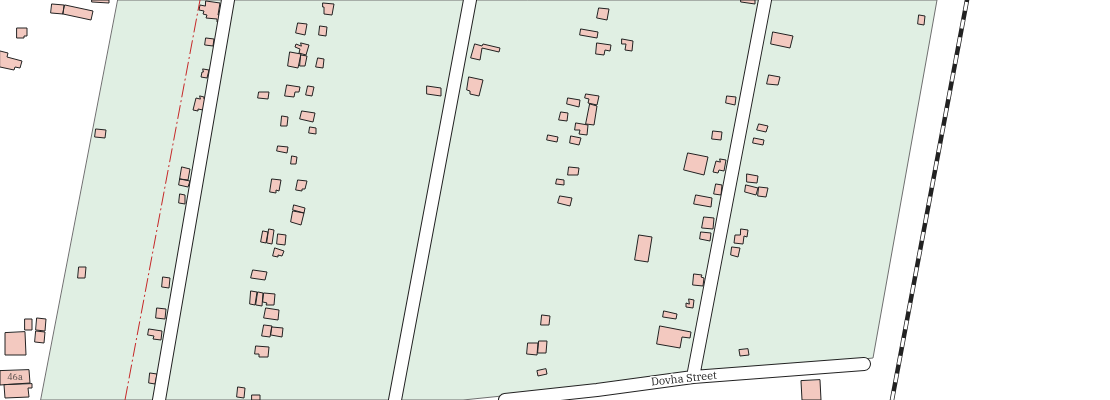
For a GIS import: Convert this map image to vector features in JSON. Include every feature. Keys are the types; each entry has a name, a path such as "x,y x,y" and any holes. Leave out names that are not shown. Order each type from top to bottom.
{"street":[{"path":"159,400 228,0"},
{"path":"395,400 470,0"},
{"path":"692,377 765,0"},
{"name":"Dovha Street","path":"505,400 597,390 692,377 864,364"}],"green space":[{"path":"118,0 937,0 873,358 463,400 41,400"}],"building":[{"path":"92,0 109,0 109,3 92,2"},
{"path":"741,0 755,0 755,4 741,2"},
{"path":"206,1 220,3 218,15 221,15 220,22 217,22 217,19 206,18 207,15 203,14 204,11 199,10 200,5 205,6"},
{"path":"323,3 334,4 332,15 324,14"},
{"path":"52,4 64,5 63,14 51,13"},
{"path":"65,5 93,11 91,20 63,14"},
{"path":"599,8 609,9 607,20 597,18"},
{"path":"919,15 925,16 924,25 918,24"},
{"path":"298,23 307,24 305,35 296,33"},
{"path":"320,26 327,27 326,36 319,35"},
{"path":"17,28 27,28 27,36 24,36 24,38 17,38"},
{"path":"581,29 598,32 597,38 580,35"},
{"path":"773,32 793,36 790,48 771,44"},
{"path":"206,38 214,39 213,46 205,45"},
{"path":"622,39 633,41 632,51 625,50 626,44 622,44"},
{"path":"301,43 309,45 306,55 299,53 300,49 295,47 296,44 301,46"},
{"path":"597,43 611,45 610,51 605,50 604,55 596,54"},
{"path":"475,44 482,46 483,44 500,48 499,52 482,48 480,60 471,58"},
{"path":"0,51 8,53 7,57 22,61 20,68 15,67 14,70 0,67"},
{"path":"290,52 301,54 298,68 288,66"},
{"path":"301,55 307,56 305,66 300,66"},
{"path":"318,58 324,59 323,68 316,67"},
{"path":"203,69 209,70 207,78 201,77"},
{"path":"769,75 780,77 778,85 767,84"},
{"path":"469,77 483,80 479,96 470,94 470,91 467,90"},
{"path":"287,85 300,87 299,92 295,92 294,97 285,96"},
{"path":"308,86 314,87 312,96 306,95"},
{"path":"427,86 441,88 441,96 427,94"},
{"path":"259,92 269,92 268,99 258,98"},
{"path":"586,94 599,96 597,105 588,103 589,99 585,98"},
{"path":"200,96 204,97 206,100 203,110 193,110 196,98 200,99"},
{"path":"727,96 736,97 735,105 726,103"},
{"path":"568,98 580,100 579,107 567,104"},
{"path":"590,104 597,106 594,125 586,124"},
{"path":"302,111 315,113 313,122 300,119"},
{"path":"561,112 568,113 567,121 559,120"},
{"path":"282,116 288,117 287,126 281,126"},
{"path":"576,123 588,125 587,135 579,134 580,130 575,130"},
{"path":"759,124 768,126 766,132 757,130"},
{"path":"310,127 316,128 316,134 309,133"},
{"path":"96,129 106,130 105,138 95,137"},
{"path":"713,131 722,132 721,140 712,139"},
{"path":"548,135 558,137 557,142 547,140"},
{"path":"571,136 581,138 579,145 570,143"},
{"path":"754,138 764,140 763,145 753,143"},
{"path":"278,146 288,147 287,153 277,151"},
{"path":"688,153 708,157 704,175 684,170"},
{"path":"292,156 297,157 296,164 291,164"},
{"path":"720,159 726,160 724,171 719,170 718,173 713,172 716,161 720,162"},
{"path":"182,167 190,169 188,180 180,179"},
{"path":"569,167 579,168 578,175 568,175"},
{"path":"747,174 758,176 757,183 747,182"},
{"path":"180,179 190,181 188,187 179,185"},
{"path":"272,179 281,180 279,191 276,190 276,193 270,192"},
{"path":"557,179 564,180 564,185 556,184"},
{"path":"298,180 307,181 305,189 302,189 302,191 296,190"},
{"path":"716,184 722,185 721,195 714,194"},
{"path":"746,185 758,188 756,195 745,192"},
{"path":"759,187 768,188 766,197 758,196"},
{"path":"180,194 185,195 185,204 179,203"},
{"path":"696,195 712,198 711,207 694,204"},
{"path":"560,196 572,198 570,206 558,203"},
{"path":"294,205 305,208 304,213 293,210"},
{"path":"293,211 304,213 301,225 291,222"},
{"path":"704,217 714,218 713,229 702,228"},
{"path":"269,229 274,230 272,244 267,243"},
{"path":"741,229 748,230 747,237 744,236 743,244 734,243 735,235 740,235"},
{"path":"263,231 268,232 266,243 261,242"},
{"path":"701,232 711,233 710,241 700,239"},
{"path":"278,234 286,235 285,245 277,244"},
{"path":"639,235 652,237 648,262 635,260"},
{"path":"732,247 740,248 738,257 731,255"},
{"path":"275,248 284,251 282,256 273,256"},
{"path":"79,267 86,267 85,278 78,278"},
{"path":"253,270 267,272 265,280 251,278"},
{"path":"694,274 702,275 701,277 704,278 703,286 693,285"},
{"path":"163,277 170,278 169,288 162,287"},
{"path":"251,291 257,292 255,305 250,304"},
{"path":"258,292 263,293 262,306 256,305"},
{"path":"264,293 275,294 274,305 266,305 267,303 263,302"},
{"path":"689,299 694,300 693,308 686,307 686,303 689,304"},
{"path":"157,308 166,309 165,319 156,318"},
{"path":"266,308 279,310 278,320 264,318"},
{"path":"664,311 677,314 676,319 663,317"},
{"path":"542,315 550,316 549,325 541,325"},
{"path":"37,318 46,319 45,331 36,330"},
{"path":"25,319 32,319 32,330 25,330"},
{"path":"264,325 272,326 270,337 262,336"},
{"path":"660,326 691,332 690,338 682,337 680,348 657,344"},
{"path":"272,327 283,328 282,337 271,335"},
{"path":"149,329 162,331 161,340 153,339 154,336 148,335"},
{"path":"36,331 45,332 44,343 35,342"},
{"path":"25,332 26,355 5,355 5,333"},
{"path":"539,341 547,341 546,353 538,353"},
{"path":"528,343 538,343 537,355 527,354"},
{"path":"256,346 269,347 268,357 259,357 259,354 255,354"},
{"path":"748,349 749,355 740,356 739,350"},
{"path":"546,369 547,374 538,376 537,371"},
{"path":"29,370 30,383 0,385 0,371"},
{"path":"150,373 157,374 155,384 149,383"},
{"path":"820,380 821,400 802,400 801,381"},
{"path":"32,384 32,388 28,388 29,397 5,398 4,385"},
{"path":"238,387 245,388 244,398 237,397"},
{"path":"252,395 260,395 260,400 252,400"}],"railway":[{"path":"892,400 967,0"}],"power":[{"path":"125,400 200,0"}]}
